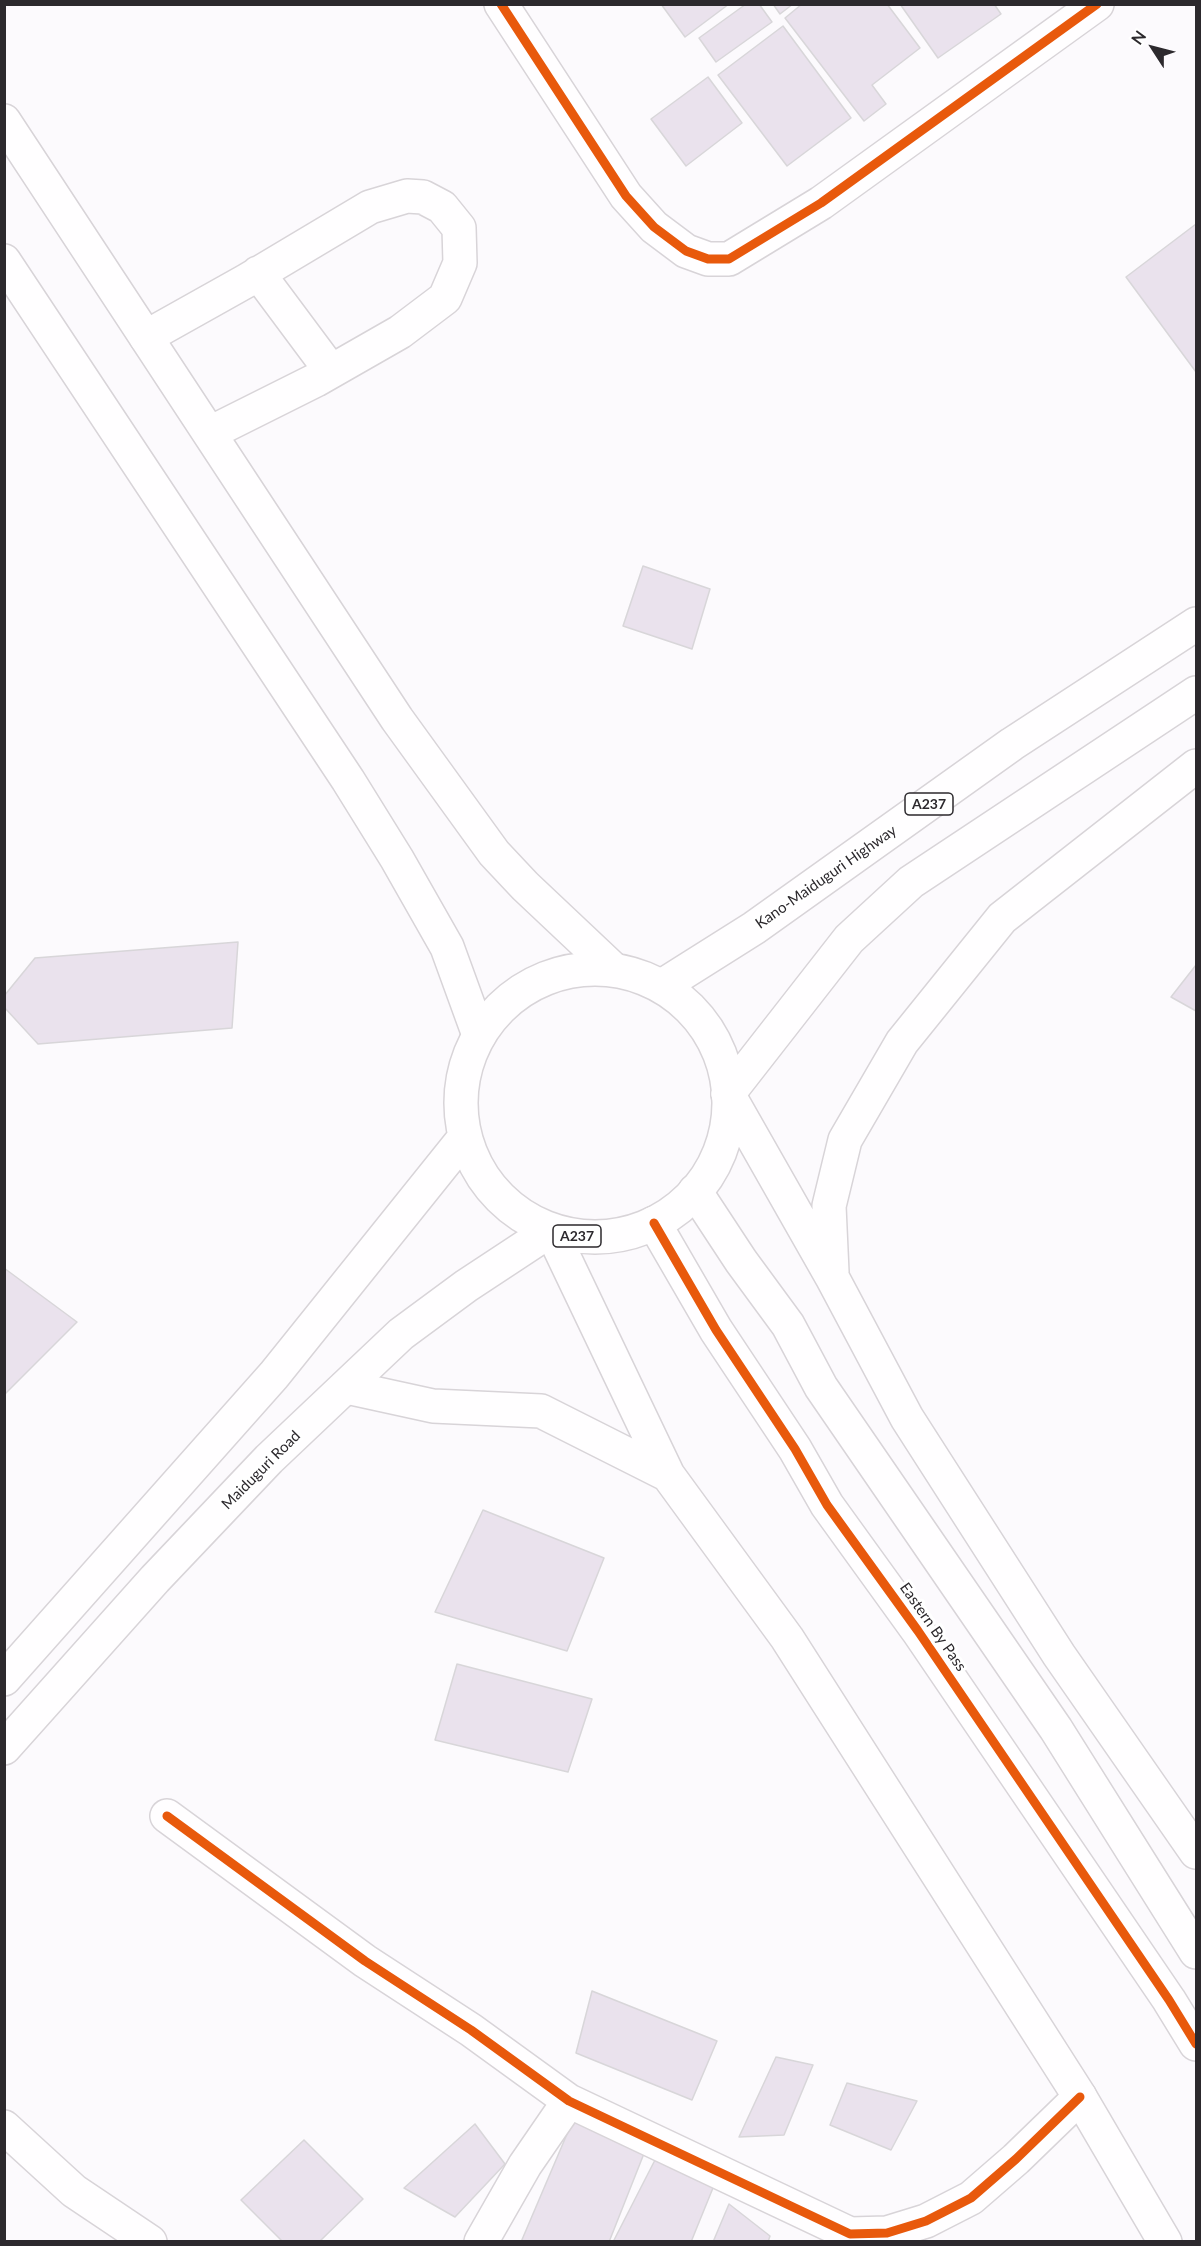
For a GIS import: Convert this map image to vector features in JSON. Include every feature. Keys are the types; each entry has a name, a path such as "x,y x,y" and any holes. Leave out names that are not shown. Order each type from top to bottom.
{"main road":[{"path":"501,4 626,196 654,227 686,251 708,259 729,259 821,203 1097,4"},
{"path":"4,121 397,719 494,853 525,886 613,969"},
{"path":"146,337 370,207 406,196 423,197 442,207 459,228 460,262 445,298 400,332 331,371 210,433"},
{"path":"4,261 348,780 447,947 479,1035"},
{"path":"258,273 331,371"},
{"name":"Kano-Maiduguri Highway","path":"662,986 773,915 1012,744 1197,624"},
{"path":"1197,693 911,882 849,939 728,1094 832,1277 907,1419 1059,1655 1197,1852"},
{"path":"832,1277 830,1206 845,1140 902,1042 1002,918 1197,766"},
{"name":"A237","path":"587,969 613,969 639,975 662,986 684,1001 701,1021 711,1036 725,1068 728,1120 721,1146 711,1169 695,1191 676,1209 654,1223 629,1232 603,1237 577,1236 551,1230 527,1219 506,1204 488,1185 465,1137 461,1111 462,1085 468,1060 479,1035 493,1016 514,996 536,982 561,973 587,969"},
{"path":"4,1679 273,1375 465,1137"},
{"path":"695,1191 741,1261 788,1326 821,1387 1056,1729 1197,1952"},
{"name":"Eastern By Pass","path":"654,1223 717,1330 795,1449 827,1505 918,1630 1197,2044"},
{"path":"551,1230 668,1475 787,1638 1080,2097 1165,2241"},
{"name":"Maiduguri Road","path":"4,1748 155,1580 269,1460 346,1387 401,1335 466,1286 551,1230"},
{"path":"346,1387 433,1406 541,1410 668,1475"},
{"path":"167,1816 365,1961 471,2030 569,2101 850,2234 887,2233 926,2221 970,2198 1016,2159 1080,2097"},
{"path":"481,2241 525,2165 569,2101"},
{"path":"4,2127 74,2192 150,2241"}],"building":[{"path":"661,4 729,4 685,37"},
{"path":"746,4 759,4 772,22 716,62 699,38"},
{"path":"773,4 793,4 780,14"},
{"path":"802,4 887,4 920,48 872,85 886,104 864,121 785,18"},
{"path":"900,4 994,4 1001,14 938,58"},
{"path":"783,26 851,118 787,166 718,75"},
{"path":"708,77 742,123 686,166 651,119"},
{"path":"1196,224 1196,372 1126,277"},
{"path":"643,566 710,589 692,649 623,626"},
{"path":"238,942 232,1028 38,1044 4,1007 4,996 35,958"},
{"path":"1196,965 1196,1011 1171,997"},
{"path":"4,1268 77,1322 4,1395"},
{"path":"483,1510 604,1558 567,1651 435,1612"},
{"path":"457,1664 592,1699 568,1772 435,1740"},
{"path":"592,1991 717,2041 692,2100 576,2053"},
{"path":"776,2057 813,2065 784,2135 739,2137"},
{"path":"847,2083 917,2101 891,2150 830,2125"},
{"path":"573,2120 645,2151 609,2242 521,2242"},
{"path":"475,2124 505,2164 455,2217 404,2188"},
{"path":"304,2140 363,2199 319,2242 283,2242 241,2200"},
{"path":"656,2158 715,2183 691,2242 613,2242"},
{"path":"729,2204 770,2236 768,2242 713,2242"}],"cycle path":[{"path":"501,4 626,196 654,227 686,251 708,259 729,259 821,203 1097,4"},
{"path":"654,1223 716,1330 795,1449 827,1505 918,1631 1169,2000 1196,2044"},
{"path":"167,1816 365,1961 471,2030 569,2101 850,2234 887,2233 926,2221 971,2198 1016,2159 1080,2097"}]}
